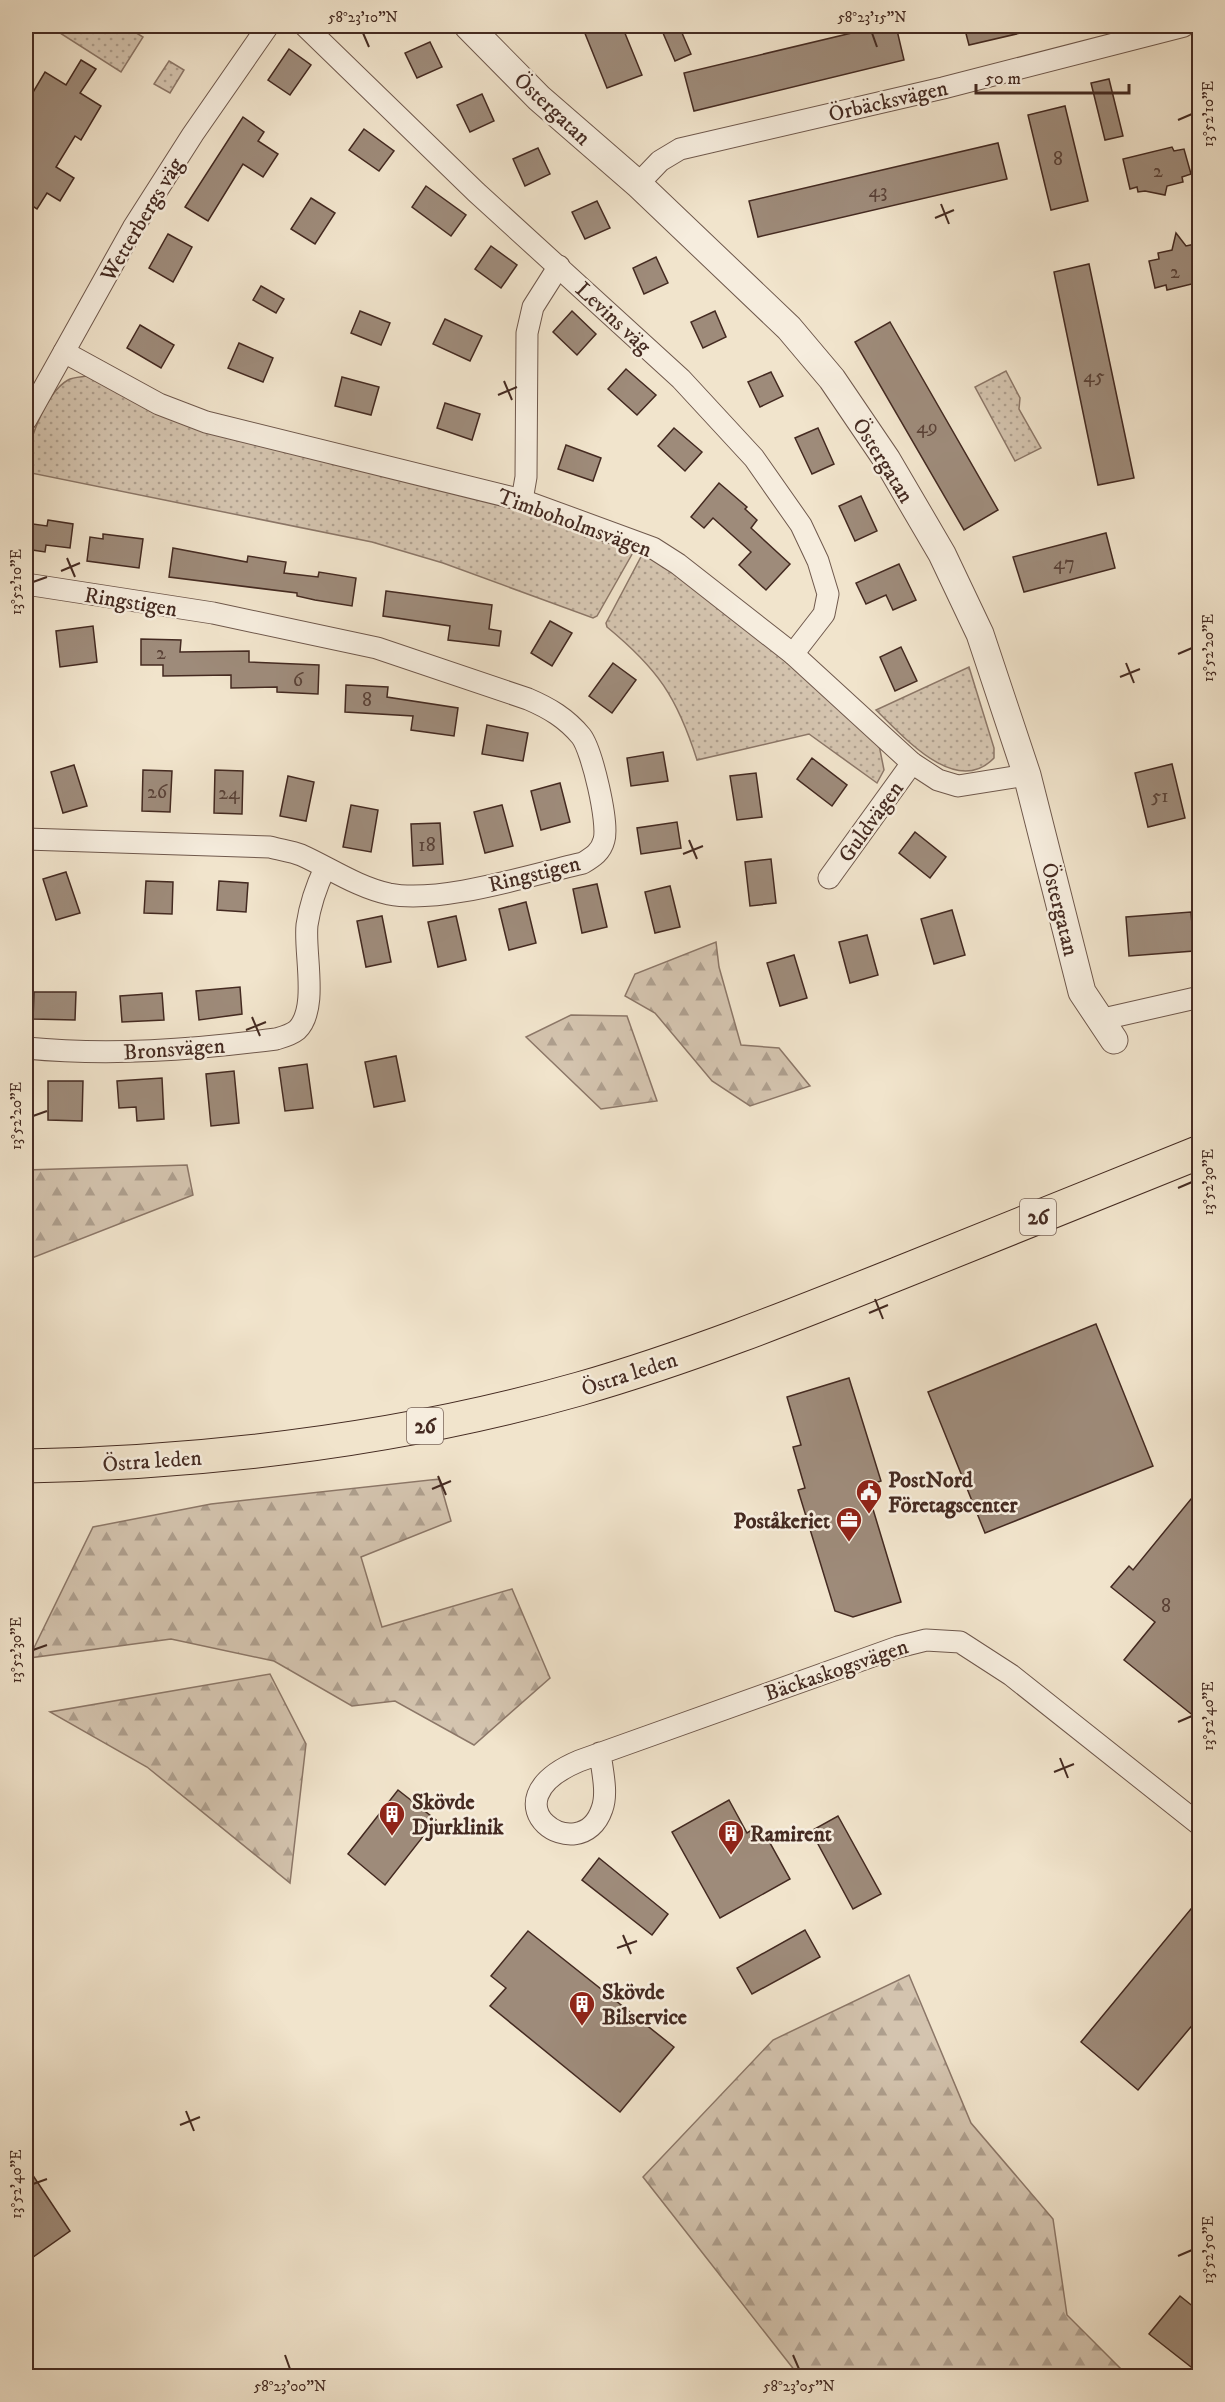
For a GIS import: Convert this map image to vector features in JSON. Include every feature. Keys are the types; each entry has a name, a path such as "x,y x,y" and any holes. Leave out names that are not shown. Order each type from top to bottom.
{"highway":[{"name":"Östra leden","path":"26,1466 136,1463 290,1448 440,1424 579,1389 738,1337 1200,1152"}],"street":[{"name":"Wetterbergs väg","path":"26,420 133,228 192,134 268,26"},
{"name":"Levins väg","path":"305,26 476,192 681,380 754,458 801,525 818,561 828,594 824,614 793,654"},
{"name":"Östergatan","path":"468,26 539,98 638,184 789,328 832,379 887,460 942,554 980,634 1027,775 1082,992 1106,1030 1200,997"},
{"name":"Örbäcksvägen","path":"638,184 660,161 681,149 943,88 1181,26"},
{"path":"522,500 526,477 527,333 533,307 559,266"},
{"name":"Timboholmsvägen","path":"64,352 159,404 206,422 522,500 653,548 678,564 793,654 912,763 938,780 958,786 1027,775"},
{"name":"Ringstigen","path":"26,584 213,613 377,648 549,708 582,738 594,763 605,838 600,852 583,863 447,894 412,897 370,888 299,854 270,847 26,839"},
{"name":"Guldvägen","path":"829,878 912,763"},
{"name":"Bronsvägen","path":"26,1048 67,1052 154,1052 267,1040 289,1035 298,1029 307,1010 307,927 314,891 325,868"},
{"name":"Bäckaskogsvägen","path":"600,1754 733,1704 898,1647 926,1640 960,1642 1011,1675 1200,1825"}],"green space":[{"path":"49,26 125,26 143,37 121,72"},
{"path":"169,61 184,70 170,93 154,84"},
{"path":"1006,371 1020,398 1019,409 1041,448 1015,461 975,387"},
{"path":"87,376 541,516 635,549 597,616 593,618 443,563 372,542 26,472 29,449 44,408 68,380"},
{"path":"643,553 659,561 814,681 879,745 884,770 877,783 809,734 697,760 682,719 664,686 640,657 607,627 606,623"},
{"path":"969,667 994,748 994,758 979,768 963,771 947,767 931,759 900,734 876,710"},
{"path":"716,942 719,967 741,1045 779,1048 810,1086 750,1106 712,1081 655,1013 625,996 635,974"},
{"path":"571,1015 627,1016 657,1101 601,1109 526,1037"},
{"path":"187,1165 193,1195 32,1258 26,1256 26,1170"},
{"path":"439,1479 451,1521 361,1557 382,1627 512,1589 550,1678 474,1745 395,1701 352,1706 274,1661 171,1639 29,1658 93,1527 211,1504"},
{"path":"270,1674 306,1744 290,1883 147,1767 50,1712"},
{"path":"909,1975 971,2123 1053,2219 1067,2315 1128,2376 799,2376 643,2177 773,2040"}],"building":[{"path":"582,26 622,26 642,75 607,88"},
{"path":"660,26 679,26 691,54 675,61"},
{"path":"881,26 896,26 904,60 694,111 684,73"},
{"path":"964,26 1024,26 1025,32 969,45"},
{"path":"430,42 442,67 417,78 405,53"},
{"path":"289,49 311,65 290,95 268,80"},
{"path":"81,60 96,69 80,93 101,106 81,140 75,136 56,167 74,178 60,201 47,193 37,209 26,202 26,104 45,72 66,85"},
{"path":"1109,79 1123,136 1105,140 1091,83"},
{"path":"482,94 494,121 470,132 457,105"},
{"path":"1065,106 1088,201 1051,210 1028,115"},
{"path":"243,117 264,132 258,141 278,154 263,177 243,164 208,221 185,207"},
{"path":"364,129 394,151 379,171 349,150"},
{"path":"998,143 1007,179 758,237 749,201"},
{"path":"1172,147 1174,151 1184,149 1191,174 1182,177 1183,182 1167,186 1165,195 1138,192 1137,187 1130,189 1123,159"},
{"path":"538,148 550,174 525,186 513,159"},
{"path":"426,186 466,215 451,236 412,207"},
{"path":"311,198 335,213 315,244 291,229"},
{"path":"597,201 610,228 585,239 572,212"},
{"path":"1176,233 1186,246 1200,243 1200,282 1167,290 1166,285 1155,288 1149,261 1159,259 1158,253 1172,250"},
{"path":"168,234 192,247 173,282 149,268"},
{"path":"491,246 517,265 501,288 475,269"},
{"path":"656,257 668,283 644,294 633,268"},
{"path":"1089,264 1134,478 1098,485 1054,272"},
{"path":"261,286 284,299 276,313 253,300"},
{"path":"360,311 390,323 381,345 351,333"},
{"path":"572,311 596,334 577,355 553,332"},
{"path":"715,311 726,337 703,348 691,322"},
{"path":"445,319 482,336 470,361 433,344"},
{"path":"890,322 998,510 964,530 855,342"},
{"path":"140,325 174,345 161,368 127,348"},
{"path":"239,343 273,358 263,382 228,368"},
{"path":"626,369 656,395 637,415 608,389"},
{"path":"771,372 783,396 760,407 748,382"},
{"path":"342,377 379,387 371,415 335,406"},
{"path":"445,403 480,414 472,440 437,428"},
{"path":"674,428 702,452 685,471 658,446"},
{"path":"818,428 834,464 812,474 795,438"},
{"path":"566,445 601,458 593,481 558,469"},
{"path":"719,483 747,507 745,509 757,520 751,528 790,564 766,590 739,565 751,552 713,518 704,528 691,517"},
{"path":"861,496 877,531 855,541 839,506"},
{"path":"48,520 73,524 70,548 46,545 45,552 26,549 26,523 47,526"},
{"path":"1106,533 1115,568 1024,592 1013,557"},
{"path":"103,534 143,539 139,568 87,561 90,537 103,539"},
{"path":"173,548 247,562 248,556 286,562 284,573 318,577 319,572 356,578 352,606 297,596 297,593 169,577"},
{"path":"899,564 916,600 893,610 886,595 866,604 856,583"},
{"path":"386,591 492,605 489,629 501,631 499,646 448,640 450,626 383,616"},
{"path":"550,621 572,633 552,666 531,653"},
{"path":"93,626 97,662 60,667 56,631"},
{"path":"141,639 181,640 180,652 249,651 249,662 319,665 318,694 277,692 277,687 231,688 231,675 163,676 163,665 141,665"},
{"path":"901,647 917,681 895,691 880,657"},
{"path":"613,663 636,680 612,713 589,696"},
{"path":"346,685 388,687 387,697 458,708 454,736 411,730 413,716 345,712"},
{"path":"487,725 528,733 523,761 482,754"},
{"path":"663,752 668,781 631,786 627,758"},
{"path":"812,758 847,785 832,806 797,779"},
{"path":"1172,764 1185,818 1148,827 1135,773"},
{"path":"74,765 87,806 63,813 51,772"},
{"path":"143,770 172,771 170,812 142,811"},
{"path":"215,770 243,771 242,814 214,813"},
{"path":"756,773 762,817 737,820 730,776"},
{"path":"288,776 314,782 306,821 280,816"},
{"path":"560,783 570,822 541,830 531,791"},
{"path":"351,805 378,810 371,852 343,847"},
{"path":"502,805 513,846 485,853 474,812"},
{"path":"677,822 681,848 641,854 637,828"},
{"path":"440,823 443,864 413,866 411,824"},
{"path":"915,832 946,857 930,878 899,853"},
{"path":"771,859 776,903 750,906 745,862"},
{"path":"66,872 80,913 56,920 43,879"},
{"path":"146,881 173,882 172,914 144,913"},
{"path":"219,881 248,883 246,912 217,910"},
{"path":"597,884 607,927 582,933 573,889"},
{"path":"670,886 680,927 655,933 645,892"},
{"path":"526,902 536,943 509,950 499,909"},
{"path":"952,910 965,955 934,964 921,919"},
{"path":"1191,912 1194,951 1129,956 1126,917"},
{"path":"382,916 391,962 366,967 357,921"},
{"path":"456,916 466,960 438,967 428,922"},
{"path":"867,935 878,975 850,983 839,942"},
{"path":"794,955 807,998 780,1006 767,963"},
{"path":"240,987 242,1014 199,1020 196,991"},
{"path":"34,992 76,992 75,1020 33,1019"},
{"path":"162,993 164,1020 122,1022 120,996"},
{"path":"396,1056 405,1101 374,1107 365,1062"},
{"path":"307,1064 313,1108 285,1111 279,1068"},
{"path":"234,1071 239,1123 211,1126 206,1074"},
{"path":"162,1078 164,1119 137,1121 136,1107 119,1108 117,1081"},
{"path":"48,1081 83,1081 82,1121 48,1120"},
{"path":"1096,1324 1153,1466 985,1533 928,1392"},
{"name":"Poståkeriet","path":"849,1378 881,1481 866,1486 901,1602 853,1617 835,1611 798,1490 805,1488 793,1447 801,1445 787,1397"},
{"path":"1200,1488 1200,1721 1124,1660 1155,1622 1111,1587 1129,1566 1133,1570"},
{"name":"Skövde Djurklinik","path":"398,1790 436,1820 385,1885 348,1854"},
{"name":"Ramirent","path":"729,1800 747,1833 760,1825 790,1879 720,1918 672,1832"},
{"path":"838,1816 881,1894 853,1909 811,1831"},
{"path":"599,1858 668,1914 652,1935 582,1880"},
{"path":"1200,1898 1200,2016 1138,2090 1081,2042"},
{"path":"805,1930 820,1957 752,1994 737,1968"},
{"name":"Skövde Bilservice","path":"528,1931 674,2047 620,2112 490,2006 506,1988 491,1976"},
{"path":"26,2165 70,2231 26,2262"},
{"path":"1180,2296 1200,2312 1200,2374 1149,2334"}],"place":[{"name":"PostNord Företagscenter","path":"869,1515"},
{"name":"Poståkeriet","path":"849,1543"},
{"name":"Skövde Djurklinik","path":"392,1837"},
{"name":"Ramirent","path":"731,1856"},
{"name":"Skövde Bilservice","path":"582,2027"}]}
